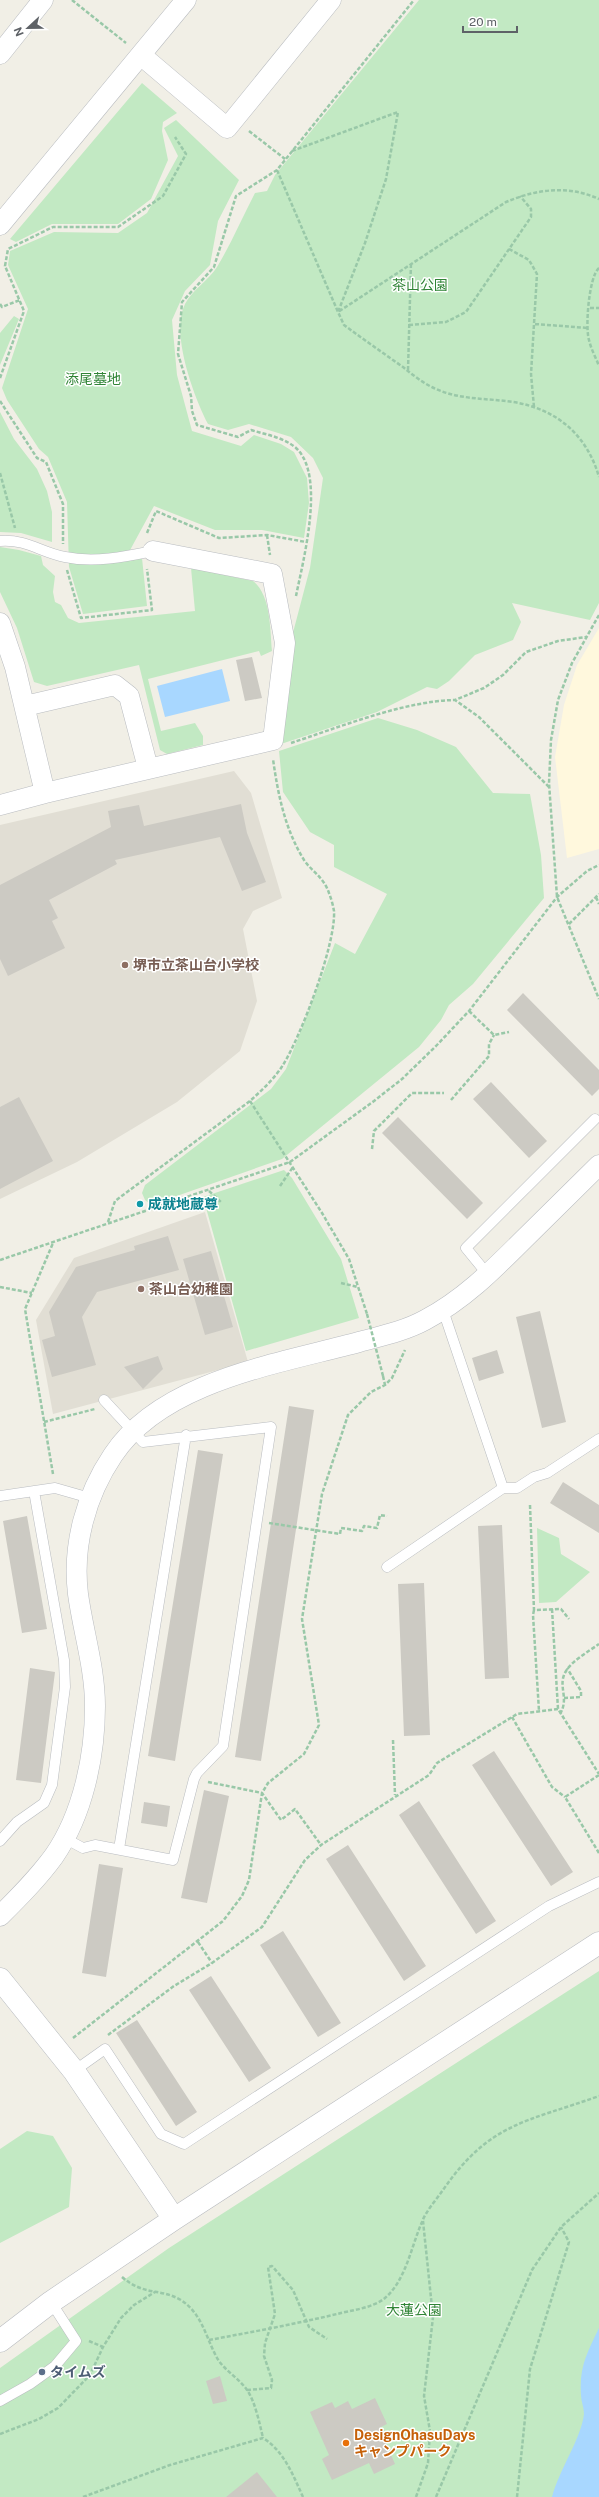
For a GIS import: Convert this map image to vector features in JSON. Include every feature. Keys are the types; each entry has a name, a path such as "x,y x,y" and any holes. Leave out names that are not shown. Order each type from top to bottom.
{"street":[{"path":"0,54 42,0"},
{"path":"0,225 142,56 186,0"},
{"path":"142,56 228,128 331,0"},
{"path":"0,805 148,768 273,745 285,643 272,574 149,552"},
{"path":"0,622 25,706 45,793"},
{"path":"25,706 115,685 122,688 129,696 148,768"},
{"path":"0,1916 36,1880 56,1853 73,1821 86,1782 93,1740 95,1706 92,1669 78,1592 77,1552 86,1507 98,1479 114,1452 133,1431 174,1400 210,1383 403,1330 443,1310 488,1274 599,1165"},
{"path":"0,2341 51,2302 174,2219 599,1943"},
{"path":"0,1979 74,2071 174,2219"}],"lane":[{"path":"0,541 17,540 64,557 98,560 149,552"},
{"path":"488,1274 466,1248 595,1119"},
{"path":"443,1310 503,1488"},
{"path":"64,1838 83,1848 95,1844 173,1860 194,1779 197,1773 224,1746 271,1426 186,1435 143,1442 106,1402"},
{"path":"119,1848 186,1435"},
{"path":"387,1567 503,1488 517,1488 534,1477 547,1473 599,1439"},
{"path":"0,1496 55,1488 90,1498"},
{"path":"0,1841 17,1822 44,1803 52,1785 65,1687 64,1660 34,1491"},
{"path":"74,2071 105,2050 161,2134 184,2144 549,1906 599,1882"},
{"path":"0,2401 30,2384 55,2366 76,2341 51,2302"}],"path":[{"path":"72,0 142,56"},
{"path":"0,401 37,458 46,462 63,504 64,557 81,618 152,610 149,552 143,541 156,511 219,538 267,535 306,542 312,502 310,474 298,450 283,439 252,430 238,437 197,425 192,411 191,396 178,354 182,302 214,267 236,196 277,170 290,151 414,0"},
{"path":"290,151 398,112 386,179 365,243 338,312"},
{"path":"234,120 285,159"},
{"path":"0,378 24,311 5,266 8,249 53,227 118,227 163,196 186,154 175,137"},
{"path":"277,170 344,325 434,389 458,397 513,402 534,407 553,415 578,434 596,465 599,477"},
{"path":"338,312 506,202 520,196 556,189 590,195 599,199"},
{"path":"409,325 446,322 466,312 531,217 531,209 520,196"},
{"path":"509,249 529,260 534,266 537,274 531,374 534,407"},
{"path":"408,371 411,263"},
{"path":"599,268 595,272 591,282 588,328 588,339 598,360 599,366"},
{"path":"0,304 2,307 20,300"},
{"path":"590,308 599,308"},
{"path":"535,324 588,328"},
{"path":"0,473 17,540"},
{"path":"599,615 572,663 558,700 551,740 550,787 557,896 599,999"},
{"path":"108,1223 115,1201 250,1100 282,1066 292,1048 316,990 331,935 334,911 329,893 320,875 305,861 288,826 278,790 273,745 365,719 438,701 455,700 484,688 503,675 526,652 558,641 586,637"},
{"path":"455,700 479,717 550,787"},
{"path":"0,1260 208,1191 290,1162 402,1079 470,1011 557,896 587,871 599,865"},
{"path":"568,924 599,894"},
{"path":"596,897 599,904"},
{"path":"470,1011 494,1036"},
{"path":"451,1100 489,1056 489,1044 494,1036 509,1032"},
{"path":"372,1149 374,1131 412,1093 444,1093"},
{"path":"250,1100 349,1259 367,1314 385,1385"},
{"path":"280,1186 293,1167"},
{"path":"208,1191 221,1202"},
{"path":"53,1243 25,1309 55,1488"},
{"path":"341,1283 359,1287"},
{"path":"0,1287 32,1293"},
{"path":"70,2041 223,1921 242,1896 249,1880 262,1793 268,1783 304,1754 319,1725 302,1619 322,1494 348,1415 370,1392 385,1385 392,1378 408,1344"},
{"path":"44,1422 106,1402"},
{"path":"530,1505 539,1711"},
{"path":"257,1521 340,1534 341,1528 362,1531 364,1526 378,1528 380,1515 387,1516"},
{"path":"552,1609 558,1709 599,1775 565,1798"},
{"path":"534,1610 561,1609 569,1619"},
{"path":"560,1714 565,1705 563,1676 567,1668 599,1644"},
{"path":"564,1698 582,1697 582,1691 567,1668"},
{"path":"105,2050 108,2035 174,1986 212,1963 262,1927 304,1860 321,1845 429,1775 437,1763 517,1714 558,1709"},
{"path":"512,1717 552,1787 565,1798 599,1853"},
{"path":"393,1740 395,1796"},
{"path":"194,1779 262,1793 281,1820 295,1809 321,1845"},
{"path":"198,1941 212,1963"},
{"path":"209,2340 305,2322 368,2307 384,2298 397,2284 422,2220 460,2166 495,2135 517,2122 599,2096"},
{"path":"436,2497 532,2270 561,2227 599,2193"},
{"path":"416,2497 428,2463 430,2431 424,2396 433,2317 422,2220"},
{"path":"517,2497 530,2369 569,2242 561,2227"},
{"path":"111,2262 120,2275 140,2290 155,2292 180,2300 193,2310 223,2367 247,2390 259,2417 262,2438"},
{"path":"247,2390 271,2388 272,2380 264,2356 265,2343 275,2314 273,2293 267,2271 268,2267 272,2266 293,2290 305,2322 315,2333 327,2339"},
{"path":"0,2434 38,2419 58,2408 90,2375 103,2347 121,2318 134,2305 155,2292"},
{"path":"83,2497 170,2465 262,2438 273,2445 290,2468 303,2497"}],"shaded area":[{"path":"599,628 599,849 567,858 555,757 564,705 577,665"},
{"name":"堺市立茶山台小学校","path":"234,771 251,793 282,898 253,911 243,929 257,1001 240,1051 177,1102 77,1162 0,1199 0,825"},
{"name":"茶山台幼稚園","path":"205,1212 248,1362 53,1414 36,1320 74,1258"}],"green space":[{"name":"茶山公園","path":"419,0 599,0 599,603 590,620 512,603 521,622 513,640 475,655 449,681 437,689 427,687 377,712 278,745 290,644 310,568 323,478 313,458 291,437 249,424 228,430 208,424 196,398 186,365 180,331 181,316 188,299 214,272 232,240 255,193 267,191 275,175"},
{"path":"142,83 177,113 163,122 162,131 168,160 151,199 118,224 52,224 16,242 10,239"},
{"name":"添尾墓地","path":"176,120 239,180 218,221 210,265 185,291 172,320 177,375 192,431 241,446 254,435 281,444 294,452 307,478 309,503 304,538 262,530 215,530 154,506 129,552 142,558 147,606 83,614 69,567 67,502 48,457 39,449 7,400 2,388 28,309 8,265 10,251 54,232 118,233 147,213 178,156 164,128"},
{"path":"14,316 19,319 0,365 0,333"},
{"path":"0,412 14,439 37,469 47,491 52,512 52,542 21,533 0,532"},
{"path":"0,547 41,556 43,565 55,576 53,592 55,602 61,605 68,618 79,623 195,611 191,568 253,581 259,587 266,604 270,623 272,651 261,656 259,651 148,679 161,731 195,723 203,736 203,745 167,754 160,750 139,665 47,686 34,682 17,628 0,592"},
{"path":"378,718 417,730 456,747 493,793 530,794 541,855 544,898 473,984 449,1005 441,1020 419,1047 282,1159 151,1205 145,1200 142,1193 145,1185 271,1089 286,1069 335,943 355,954 387,894 334,867 334,845 310,832 283,792 279,751"},
{"path":"284,1170 292,1178 341,1259 359,1318 246,1351 203,1197"},
{"path":"537,1528 559,1538 561,1554 590,1572 556,1602 539,1603"},
{"name":"大蓮公園","path":"599,1971 599,2497 0,2497 0,2368 169,2248"},
{"path":"27,2131 53,2136 72,2168 69,2207 0,2243 0,2149"}],"water":[{"path":"222,669 230,701 165,717 157,686"},
{"path":"599,2328 599,2497 552,2497 582,2424 584,2409 581,2397 581,2376 585,2360"}],"building":[{"path":"252,657 262,698 245,701 236,660"},
{"path":"241,804 247,833 266,882 242,891 220,837 115,860 117,864 49,900 58,918 52,921 65,948 8,976 0,959 0,885 111,827 108,811 139,805 144,826"},
{"path":"523,993 599,1070 599,1089 592,1096 507,1010"},
{"path":"491,1082 547,1141 529,1158 473,1099"},
{"path":"19,1097 53,1161 0,1189 0,1107"},
{"path":"398,1117 483,1203 467,1219 382,1133"},
{"path":"168,1236 179,1270 97,1292 82,1317 96,1365 52,1377 42,1340 55,1336 49,1312 76,1267 135,1250 134,1246"},
{"path":"211,1251 233,1327 205,1335 183,1259"},
{"path":"540,1311 566,1422 542,1428 516,1317"},
{"path":"497,1350 504,1373 479,1381 472,1358"},
{"path":"158,1356 163,1369 143,1389 124,1367"},
{"path":"289,1406 314,1410 261,1761 235,1757"},
{"path":"198,1450 223,1454 175,1761 148,1756"},
{"path":"563,1482 599,1505 599,1533 550,1503"},
{"path":"27,1516 47,1629 22,1633 3,1521"},
{"path":"502,1525 509,1678 485,1679 478,1526"},
{"path":"424,1583 430,1735 404,1736 398,1584"},
{"path":"30,1668 55,1672 41,1783 16,1780"},
{"path":"494,1751 573,1872 551,1886 472,1765"},
{"path":"204,1790 229,1796 207,1903 181,1898"},
{"path":"419,1801 496,1921 476,1934 399,1815"},
{"path":"144,1802 170,1806 167,1827 141,1823"},
{"path":"348,1845 426,1966 404,1981 326,1859"},
{"path":"99,1864 123,1868 106,1977 82,1973"},
{"path":"283,1931 341,2023 318,2037 260,1945"},
{"path":"211,1976 271,2068 249,2082 189,1990"},
{"path":"137,2020 197,2112 176,2126 116,2033"},
{"path":"220,2376 227,2401 213,2404 206,2381"},
{"path":"375,2398 387,2424 379,2428 395,2464 374,2474 369,2463 332,2480 322,2459 329,2455 310,2412 332,2402 335,2408 348,2401 352,2409"},
{"path":"257,2472 277,2497 226,2497"}],"place":[{"name":"堺市立茶山台小学校","path":"125,965"},
{"name":"成就地蔵尊","path":"140,1204"},
{"name":"茶山台幼稚園","path":"141,1289"},
{"name":"タイムズ","path":"42,2372"},
{"name":"DesignOhasuDays キャンプパーク","path":"346,2443"}]}
